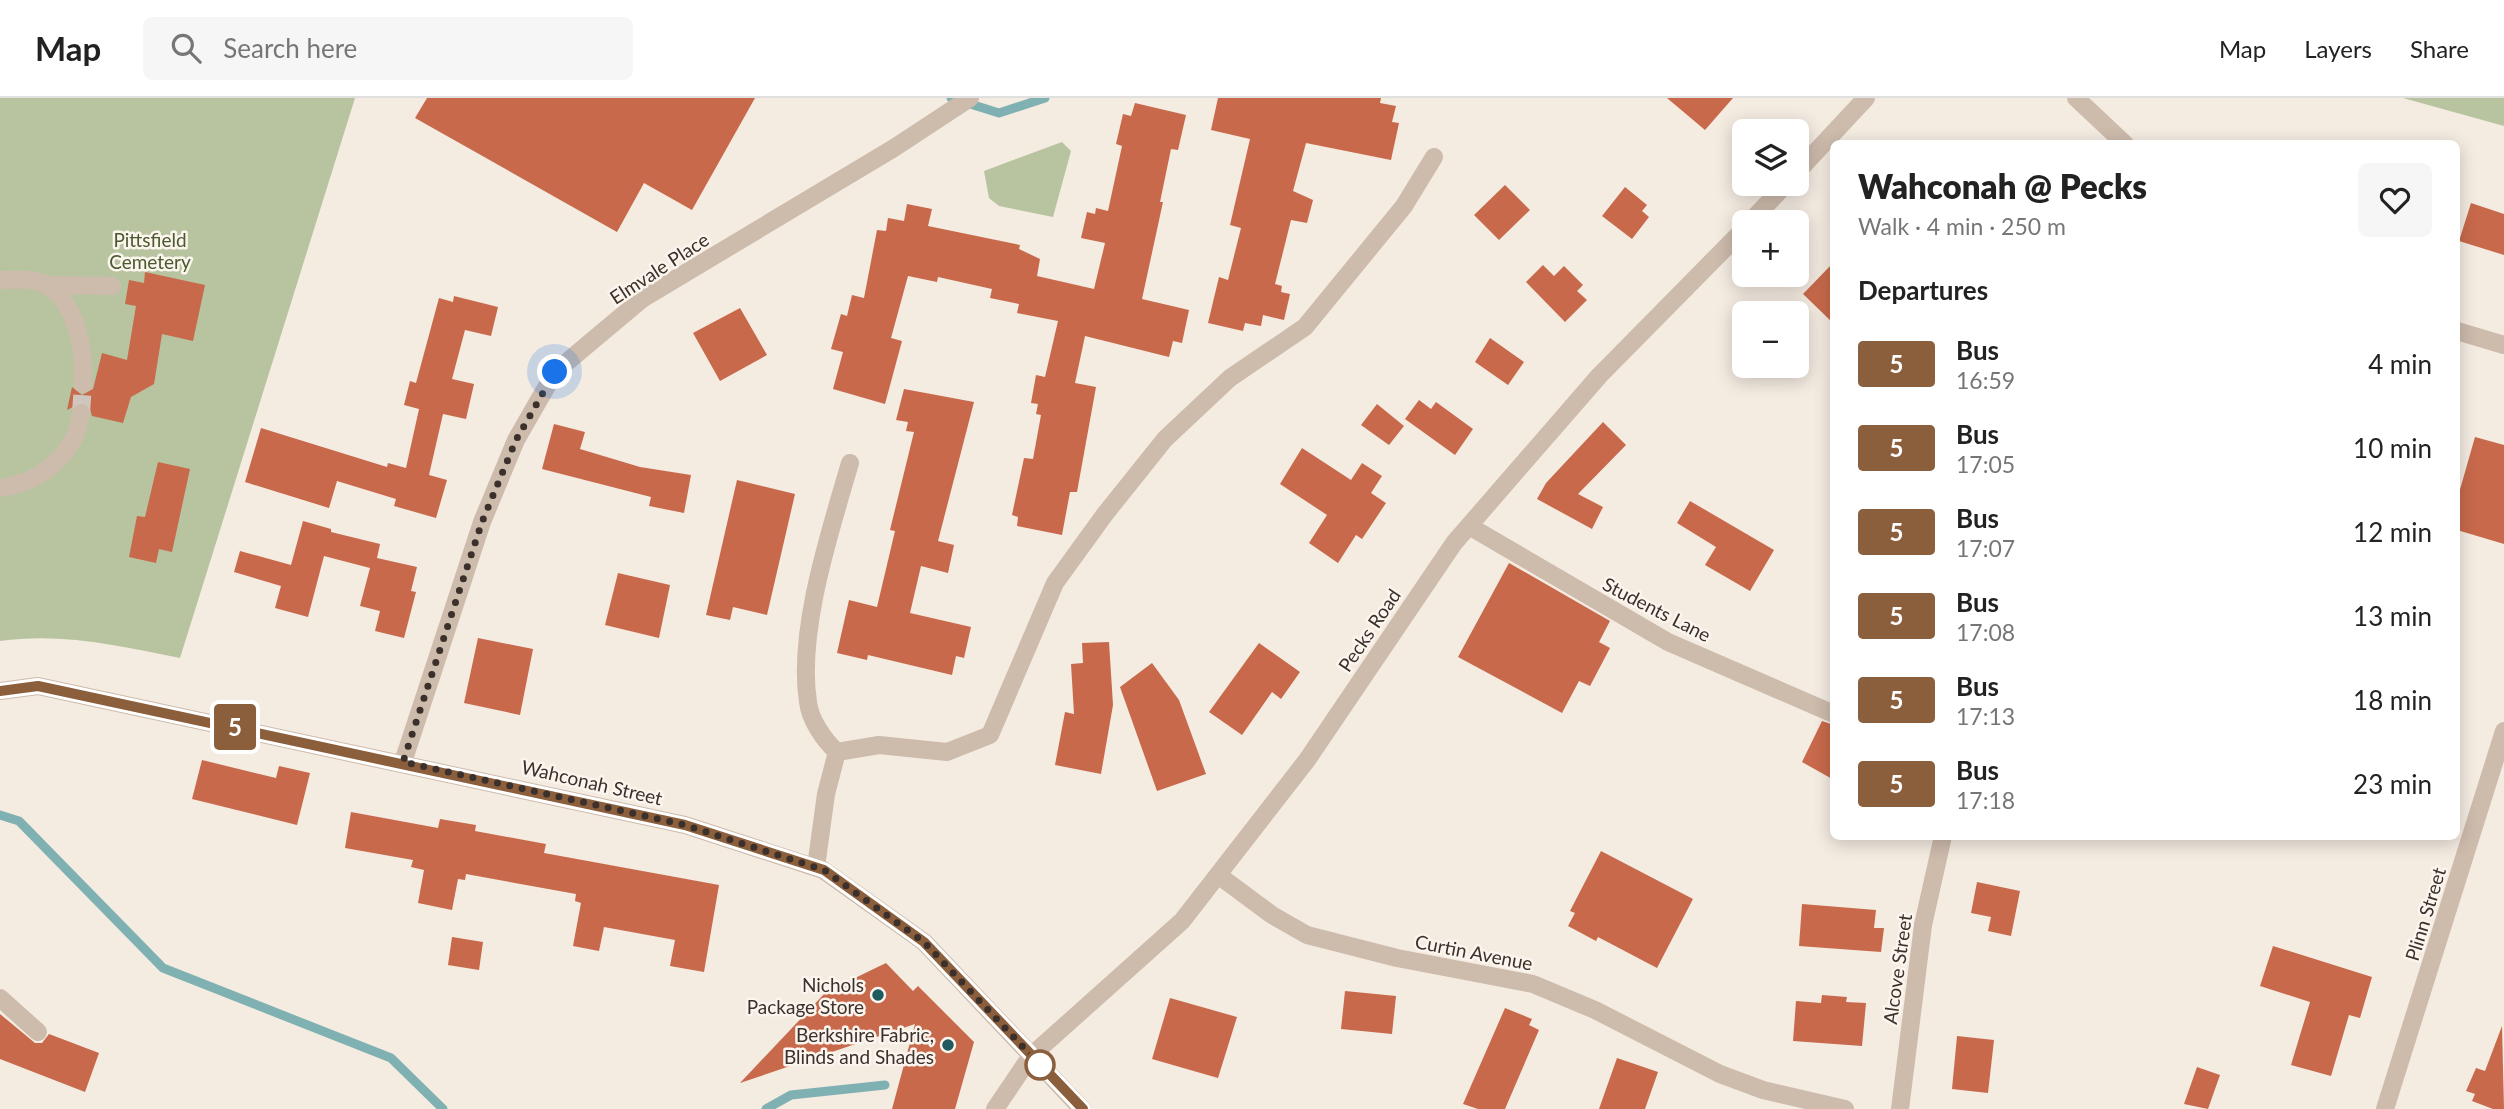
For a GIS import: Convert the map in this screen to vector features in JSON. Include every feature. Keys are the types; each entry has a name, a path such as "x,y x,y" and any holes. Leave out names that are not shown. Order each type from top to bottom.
{"street":[{"name":"Elmvale Place","path":"403,762 482,522 516,440 555,372 642,299 970,98"},
{"path":"1809,159 1866,98"},
{"path":"2076,98 2120,140"},
{"path":"837,752 879,745 947,752 990,735 1055,583 1105,514 1164,439 1230,378 1305,327 1404,206 1434,157"},
{"path":"1761,210 1775,196"},
{"name":"Pecks Road","path":"995,1109 1031,1056 1182,921 1307,760 1454,543 1599,376 1732,241"},
{"path":"0,280 35,280 48,285 112,286"},
{"path":"48,285 64,300 81,336 85,363 83,384"},
{"path":"2460,332 2504,345"},
{"path":"0,488 30,481 54,464 79,431 81,413"},
{"path":"837,752 825,741 808,705 805,658 828,538 850,463"},
{"name":"Students Lane","path":"1469,526 1668,642 1830,712"},
{"name":"Wahconah Street","path":"0,691 38,686 403,762 685,825 816,867 924,942 1082,1109"},
{"name":"Plinn Street","path":"2385,1109 2465,827 2504,731"},
{"path":"816,867 826,794 837,752"},
{"name":"Alcove Street","path":"1900,1109 1923,925 1942,840"},
{"name":"Curtin Avenue","path":"1218,875 1272,915 1307,935 1397,958 1534,984 1595,1010 1720,1074 1763,1090 1845,1109"},
{"path":"0,998 38,1032"}],"green space":[{"name":"Pittsfield Cemetery","path":"0,98 355,98 180,658 68,639 0,641"},
{"path":"2403,98 2504,98 2504,126"},
{"path":"1062,142 1071,151 1053,217 999,206 989,198 984,171"}],"building":[{"path":"427,98 755,98 692,210 644,183 617,232 415,118"},
{"path":"1218,98 1381,98 1380,103 1396,106 1392,122 1399,123 1391,160 1306,143 1293,191 1313,200 1307,223 1291,220 1275,284 1282,286 1281,292 1290,294 1284,320 1263,315 1261,326 1245,323 1243,331 1208,323 1219,277 1228,280 1241,228 1230,225 1250,139 1211,130"},
{"path":"1667,98 1733,98 1705,130"},
{"path":"1135,103 1186,115 1178,150 1171,149 1160,202 1163,202 1142,299 1189,310 1182,343 1173,341 1169,357 1085,336 1075,383 1096,387 1077,492 1070,492 1062,535 1017,526 1018,517 1012,515 1024,458 1033,459 1041,415 1036,414 1038,404 1031,403 1036,375 1045,377 1058,321 1017,313 1019,304 990,298 992,289 938,277 937,282 908,276 891,338 902,341 885,404 833,389 843,352 831,349 841,314 847,316 852,295 864,298 877,230 886,231 888,218 904,221 907,204 932,209 928,226 1020,245 1019,249 1040,259 1037,276 1094,289 1105,243 1081,238 1087,212 1095,214 1096,208 1108,211 1122,146 1116,144 1123,114 1131,116"},
{"path":"1505,185 1530,210 1499,240 1474,215"},
{"path":"1625,187 1647,205 1642,211 1649,217 1632,239 1602,216"},
{"path":"2471,203 2504,214 2504,255 2460,241"},
{"path":"1543,265 1554,276 1564,266 1583,285 1577,291 1587,300 1565,322 1526,282"},
{"path":"1830,266 1830,320 1803,294"},
{"path":"145,272 205,285 193,341 162,334 154,384 131,397 123,423 92,416 89,405 83,402 67,410 72,387 82,395 93,389 102,353 127,360 136,306 125,304 129,280 144,283"},
{"path":"454,296 498,307 491,336 465,330 452,379 474,384 466,419 443,414 429,475 447,480 436,518 394,506 396,499 337,481 329,508 245,482 261,428 387,467 388,463 406,468 419,409 404,405 410,381 416,383 439,298 453,302"},
{"path":"740,308 767,355 720,381 693,333"},
{"path":"1490,338 1524,362 1508,385 1475,362"},
{"path":"904,389 974,402 938,541 954,545 948,573 921,566 910,613 971,627 964,658 956,656 952,675 868,655 867,660 837,653 849,600 877,607 895,531 890,530 914,432 906,431 908,422 896,420"},
{"path":"1419,400 1431,409 1436,402 1473,429 1455,455 1405,419"},
{"path":"1377,404 1404,426 1389,445 1361,425"},
{"path":"1603,422 1626,445 1578,494 1603,507 1592,529 1537,499 1546,483"},
{"path":"554,424 585,432 580,449 640,467 691,475 684,513 649,506 651,497 542,469"},
{"path":"2475,437 2504,445 2504,544 2460,531 2460,490"},
{"path":"1302,448 1351,480 1362,463 1382,476 1371,493 1386,503 1362,539 1356,535 1338,563 1309,543 1327,515 1280,484"},
{"path":"158,462 190,469 172,552 159,549 156,563 129,557 137,516 145,517"},
{"path":"737,480 795,494 767,615 733,607 730,620 706,615"},
{"path":"1690,501 1774,550 1750,591 1705,565 1716,547 1677,523"},
{"path":"303,521 331,529 331,532 380,544 377,558 417,567 411,591 416,592 404,638 375,631 380,611 360,606 370,568 324,556 308,617 275,608 281,586 234,572 240,551 291,565"},
{"path":"1509,563 1610,621 1599,642 1610,648 1590,686 1579,681 1562,713 1458,657"},
{"path":"618,573 670,585 659,638 605,625"},
{"path":"478,638 533,649 520,715 464,703"},
{"path":"1109,642 1113,705 1101,774 1055,765 1065,712 1074,714 1071,664 1083,663 1082,643"},
{"path":"1259,643 1300,672 1281,699 1272,692 1242,735 1209,712"},
{"path":"1152,663 1179,700 1206,774 1157,791 1120,687"},
{"path":"1822,721 1830,724 1830,778 1802,762"},
{"path":"202,760 276,778 279,766 310,773 297,825 192,799"},
{"path":"351,812 438,828 440,819 476,825 475,831 546,844 544,853 719,885 704,972 670,966 675,940 604,927 599,951 573,946 581,903 575,901 576,894 466,874 465,880 458,879 452,910 418,903 424,870 411,867 413,860 345,848"},
{"path":"1601,851 1693,899 1657,968 1598,937 1596,941 1568,926 1575,913 1570,911"},
{"path":"1977,882 2020,891 2011,936 1988,931 1991,917 1971,913"},
{"path":"1802,904 1876,910 1874,928 1884,928 1881,952 1799,946"},
{"path":"452,937 483,942 479,970 448,965"},
{"path":"2273,946 2372,977 2360,1018 2349,1015 2331,1076 2291,1065 2310,1002 2260,986"},
{"path":"886,963 913,991 918,986 974,1042 955,1109 892,1109 915,1024 740,1083 826,992"},
{"path":"1345,991 1396,996 1392,1034 1341,1029"},
{"path":"1822,995 1847,997 1846,1002 1866,1003 1862,1046 1793,1041 1796,1001 1821,1003"},
{"path":"1170,998 1237,1017 1218,1078 1152,1059"},
{"path":"1505,1008 1532,1019 1529,1025 1539,1030 1505,1109 1478,1109 1463,1104"},
{"path":"0,1014 35,1043 42,1043 49,1034 99,1053 85,1092 0,1059"},
{"path":"2502,1026 2504,1109 2493,1109 2472,1101 2475,1094 2466,1091 2476,1068 2485,1071"},
{"path":"1957,1036 1994,1040 1988,1093 1952,1089"},
{"path":"1617,1058 1658,1072 1645,1109 1599,1109"},
{"path":"2197,1067 2220,1075 2208,1109 2184,1104"}],"waterway":[{"path":"951,98 999,113 1045,98"},
{"path":"0,815 19,821 163,968 391,1058 443,1109"},
{"path":"766,1109 791,1095 885,1085"}],"tunnel":[{"path":"81,413 83,384"}],"bus line":[{"name":"5","path":"0,691 38,686 440,770 685,825 824,870 924,942 1083,1109"}],"place":[{"name":"Nichols Package Store","path":"878,995"},
{"name":"Berkshire Fabric, Blinds and Shades","path":"948,1045"}],"route":[{"path":"555,372 516,440 482,522 403,762 685,825 824,870 924,942 1040,1065"}]}
